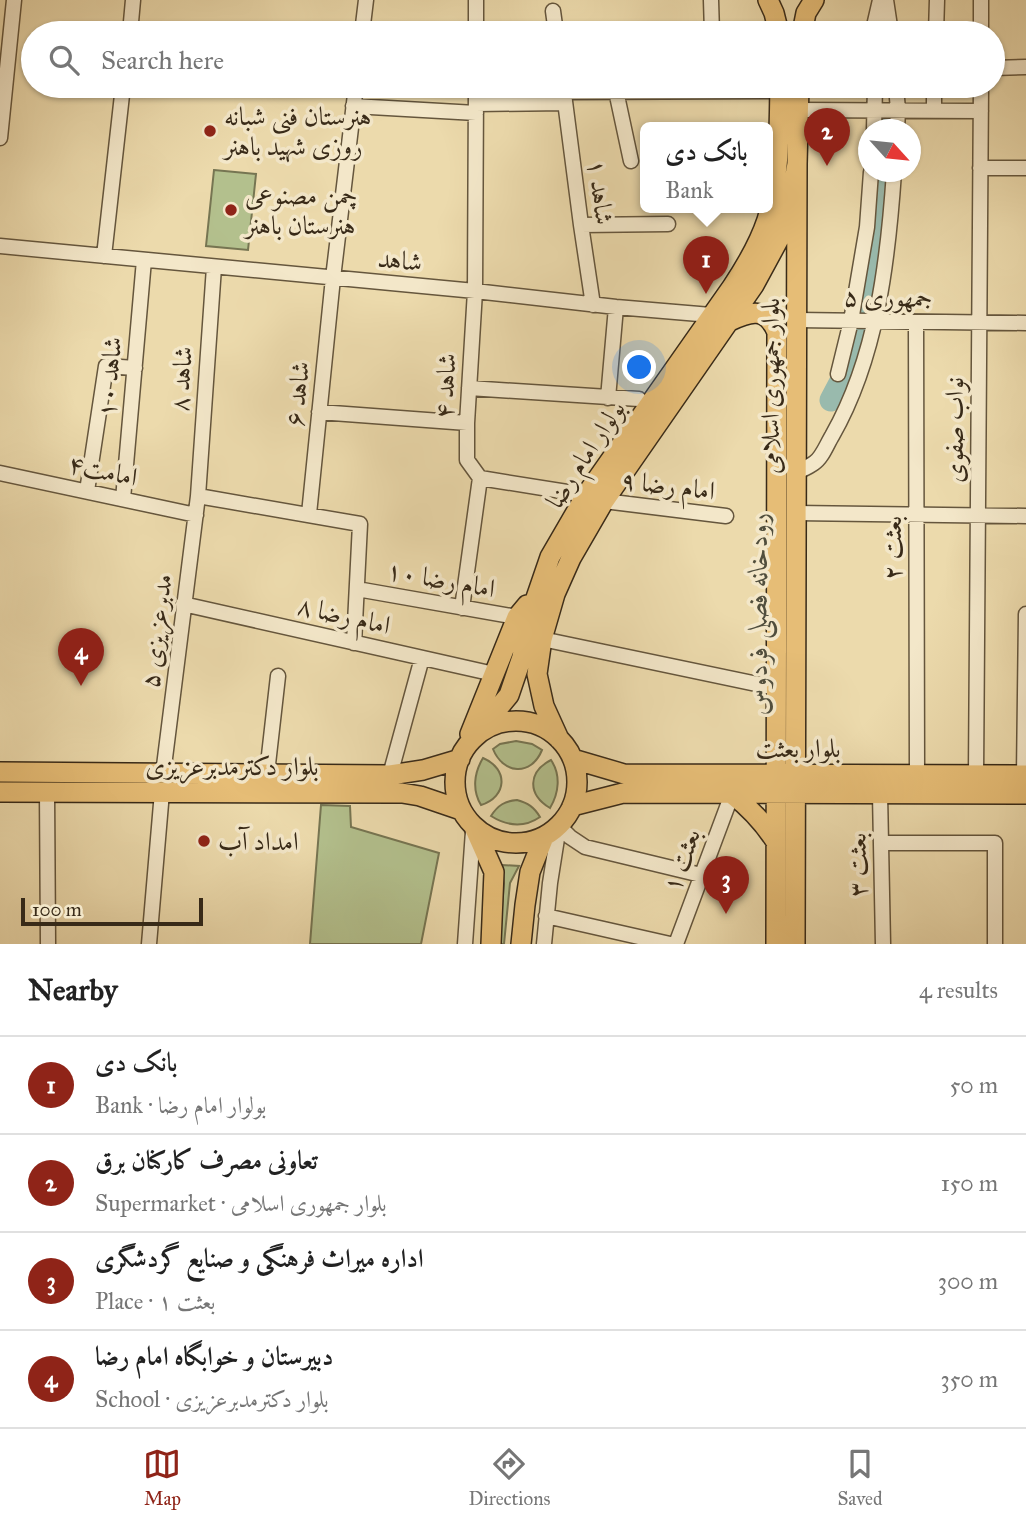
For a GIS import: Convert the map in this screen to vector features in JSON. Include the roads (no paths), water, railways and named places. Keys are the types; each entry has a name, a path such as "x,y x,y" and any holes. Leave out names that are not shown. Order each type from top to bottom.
{"main road":[{"path":"768,0 776,21"},
{"path":"804,21 814,0"},
{"name":"بولوار امام رضا","path":"773,187 777,162 780,98"},
{"name":"بولوار امام رضا","path":"720,318 754,285 779,237 789,210 797,164 799,98"},
{"name":"بلوار جمهوری اسلامی","path":"795,944 786,784 776,688 786,473 797,320 797,164"},
{"name":"بولوار امام رضا","path":"465,751 509,695 522,657 528,621 550,557 595,498 720,318 769,213"},
{"name":"بلوار جمهوری اسلامی","path":"720,318 749,312 761,314 772,320 777,332 786,473 796,513 786,784 776,842 776,944"},
{"name":"بولوار امام رضا","path":"559,739 544,706 537,674 542,639 555,594 595,498"},
{"path":"491,944 494,872 473,826 461,810 456,793 456,776 517,617 537,593"},
{"path":"465,751 489,728 507,722 526,722 544,728 559,739 573,759 577,790 572,806 552,831 530,872 522,944"},
{"name":"بلوار دکترمدبرعزیزی","path":"0,792 47,792 267,773 390,775 423,770 465,751"},
{"name":"بلوار بعثت","path":"573,759 624,774 880,793 1025,781"},
{"name":"بلوار دکترمدبرعزیزی","path":"0,772 162,783 402,793 420,796 461,810"},
{"name":"بلوار بعثت","path":"572,806 623,793 732,794 786,784 917,774 976,775 1025,781"},
{"path":"732,794 765,824 776,842"},
{"path":"473,826 489,837 507,843 526,843 552,831"}],"street":[{"path":"0,138 14,0"},
{"path":"131,21 133,0"},
{"path":"363,21 366,0"},
{"path":"476,0 476,21"},
{"path":"711,0 712,21"},
{"path":"875,21 880,0"},
{"path":"886,0 889,21"},
{"path":"936,21 937,0"},
{"path":"981,0 981,21"},
{"path":"554,11 555,21"},
{"path":"1005,68 1026,67"},
{"path":"104,256 122,98"},
{"name":"شاهد ۶","path":"309,514 355,98"},
{"name":"شاهد ۴","path":"476,98 475,291 467,460 480,478"},
{"path":"354,106 476,109 541,98"},
{"name":"شاهد ۱","path":"564,98 593,305"},
{"path":"618,98 631,161"},
{"path":"875,119 876,98"},
{"path":"897,98 898,119"},
{"path":"934,98 934,111"},
{"name":"نواب صفوی","path":"976,775 981,98"},
{"path":"799,110 981,111"},
{"path":"980,168 1026,168"},
{"path":"838,374 851,321 867,227 870,182"},
{"path":"786,473 817,462 839,424 856,386 875,321 890,231 893,182"},
{"path":"580,225 668,224"},
{"name":"شاهد","path":"0,246 475,291 720,318"},
{"name":"شاهد ۱۰","path":"123,499 145,260"},
{"name":"شاهد ۸","path":"198,495 214,267"},
{"path":"608,398 616,307"},
{"name":"جمهوری ۵","path":"797,320 1026,323"},
{"name":"بعثت ۲","path":"916,321 917,774"},
{"path":"88,491 106,366 135,368"},
{"path":"469,388 639,400"},
{"path":"319,412 467,423"},
{"name":"امامت۴","path":"0,472 196,515"},
{"path":"461,608 480,478"},
{"name":"امام رضا ۹","path":"480,478 595,498 726,516"},
{"path":"198,495 360,524 354,643"},
{"name":"مدبرعزیزی ۵","path":"149,944 162,783 198,495"},
{"path":"796,513 1026,516"},
{"name":"امام رضا ۱۰","path":"357,589 517,617"},
{"name":"امام رضا ۸","path":"183,604 494,674"},
{"path":"1025,781 1026,614"},
{"path":"542,639 776,688"},
{"path":"390,775 422,658"},
{"path":"267,773 278,676"},
{"path":"47,792 48,944"},
{"name":"بعثت ۳","path":"880,793 883,940"},
{"name":"بعثت ۱","path":"676,944 732,794"},
{"path":"465,944 473,826"},
{"path":"544,944 552,831 570,837 585,847 701,875"},
{"path":"881,843 995,843 995,944"},
{"path":"547,916 670,944"}],"waterway":[{"name":"رودخانه فصلی فردوس","path":"889,115 889,119"},
{"name":"رودخانه فصلی فردوس","path":"864,309 880,227 883,182"},
{"name":"رودخانه فصلی فردوس","path":"831,400 851,362 861,332"}],"place":[{"name":"هنرستان فنی شبانه‌ روزی شهید باهنر","path":"210,131"},
{"name":"تعاونی مصرف کارکنان برق","path":"827,166"},
{"name":"چمن مصنوعی هنرستان باهنر","path":"231,210"},
{"name":"بانک دی","path":"706,294"},
{"name":"دبیرستان و خوابگاه امام رضا","path":"81,686"},
{"name":"امداد آب","path":"204,841"},
{"name":"اداره میراث فرهنگی و صنایع گردشگری","path":"726,914"}]}
